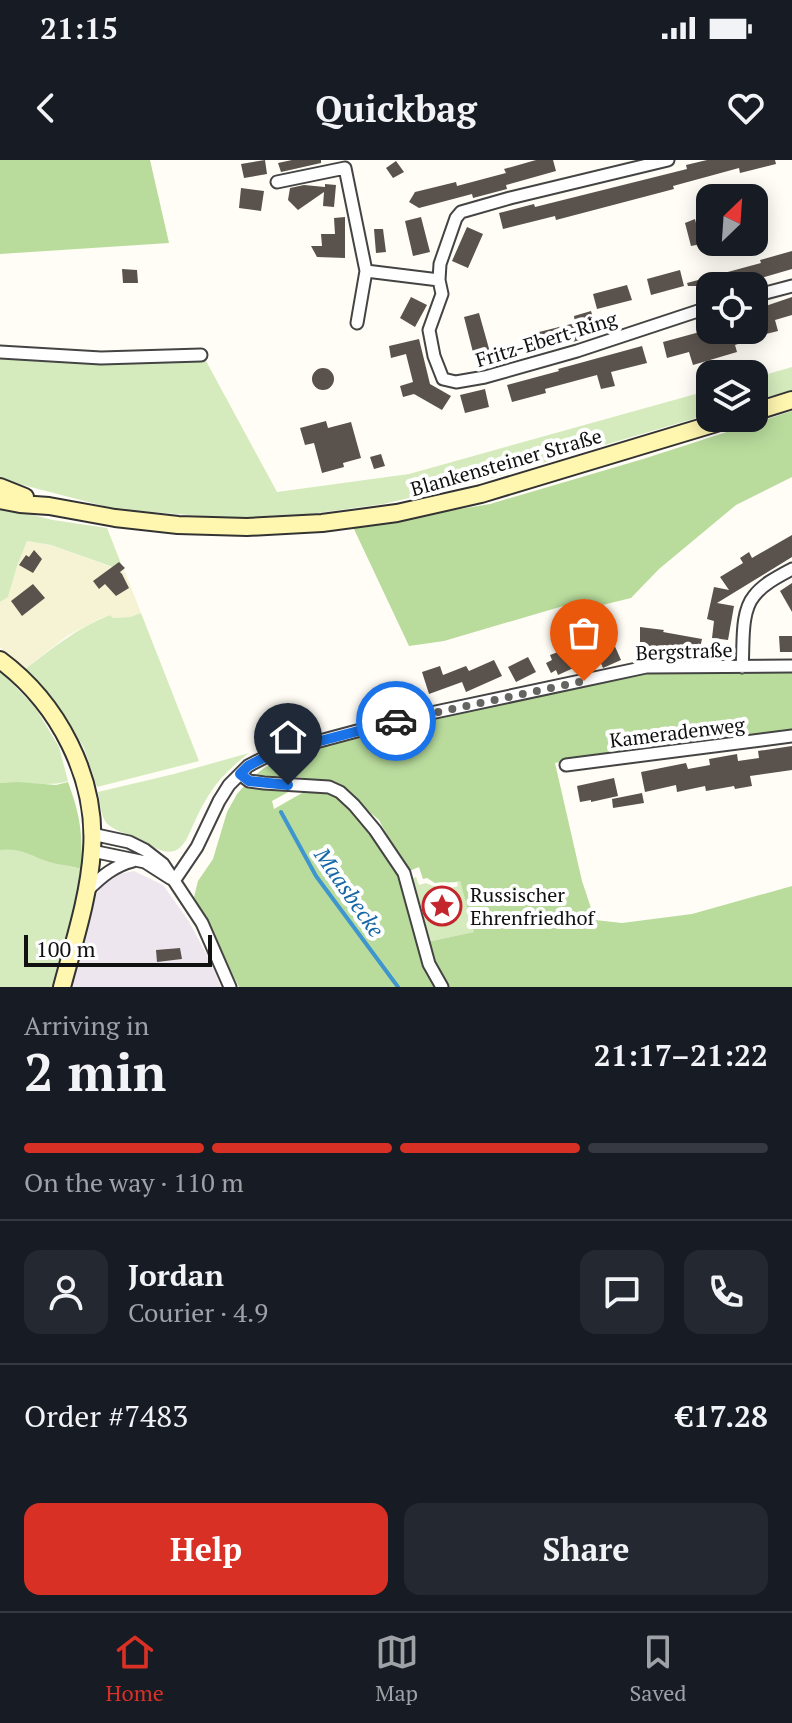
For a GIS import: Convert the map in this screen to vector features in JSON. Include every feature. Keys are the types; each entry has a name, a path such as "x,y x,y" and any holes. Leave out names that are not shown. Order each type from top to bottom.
{"main road":[{"path":"768,408 792,400"},
{"name":"Blankensteiner Straße","path":"0,500 178,525 247,527 337,521 397,513 481,494 696,429"},
{"name":"Blankensteiner Straße","path":"0,487 49,506"},
{"path":"0,660 43,702 70,743 89,806 92,842 85,893 62,987"}],"street":[{"name":"Fritz-Ebert-Ring","path":"668,160 461,212 440,264 442,294 430,327 430,337 441,377 456,382 577,351 696,312"},
{"path":"277,182 345,168 366,271 357,323"},
{"path":"366,271 439,280"},
{"path":"768,292 792,286"},
{"path":"0,352 101,358 201,355"},
{"path":"742,667 749,605 755,594 792,569"},
{"name":"Bergstraße","path":"174,881 197,847 229,785 248,766 271,754 429,713 646,667 792,666"},
{"name":"Kameradenweg","path":"566,765 792,736"},
{"path":"240,774 249,781 329,787 354,805 404,873 429,964 442,987"},
{"path":"92,842 145,862 174,881"},
{"path":"92,842 129,842 163,864 202,923 230,987"},
{"path":"85,893 104,873 135,860"}],"shaded area":[{"path":"27,541 51,545 125,572 141,613 130,617 113,618 110,615 99,619 67,636 25,669 0,647 0,602 8,596"},
{"path":"134,871 163,885 188,920 221,987 68,987 86,922 102,881"}],"green space":[{"path":"0,160 150,160 169,243 0,254"},
{"path":"0,354 105,363 205,359 277,492 409,474 696,394 696,418 475,483 383,504 311,514 251,520 115,509 0,479"},
{"path":"792,367 792,390 768,397 768,374"},
{"path":"792,411 792,477 736,505 659,569 631,598 590,608 587,599 444,641 409,646 353,527 490,504 727,432 768,432 768,419"},
{"path":"0,507 53,520 107,528 124,571 51,545 27,541 8,597 0,602"},
{"path":"141,613 199,761 97,787 84,748 64,714 25,669 98,620 110,615 113,618 130,617"},
{"path":"792,669 792,731 555,763 582,881 595,920 622,923 692,914 792,886 792,987 446,987 438,975 427,942 474,932 460,881 435,883 423,879 419,867 407,872 379,820 349,794 310,779 298,777 273,781 253,777 286,757 337,742 650,671"},
{"path":"0,671 35,707 59,747 68,781 0,783"},
{"path":"249,753 217,783 184,843 174,851 158,849 115,829 103,817 98,792"},
{"path":"68,782 80,824 81,869 19,851 0,850 0,783 56,785"},
{"path":"247,783 292,790 272,801 274,809 309,789 337,795 373,833 400,874 436,987 239,987 194,897 198,881 213,859 227,812"},
{"path":"11,848 81,869 70,927 53,987 0,987 0,850"},
{"path":"416,877 419,885 426,883 442,888 458,886 457,882 460,881 475,932 427,942 410,880"}],"building":[{"path":"265,160 267,174 244,178 241,164"},
{"path":"321,160 321,163 281,172 278,163"},
{"path":"536,160 553,160 556,171 473,198 472,194 419,208 409,202 415,192 456,182 457,186 506,173 504,169"},
{"path":"707,160 775,160 776,164 740,173 739,168 673,186 674,189 556,220 555,216 503,229 499,213 687,169 686,165"},
{"path":"396,161 404,172 393,178 386,168"},
{"path":"325,184 336,185 334,207 323,206 324,192 298,210 288,200 290,188 304,185 325,187"},
{"path":"241,188 264,191 261,211 239,208"},
{"path":"345,217 345,258 317,257 311,246 322,246 321,234 335,234 334,218"},
{"path":"421,217 430,252 413,256 405,221"},
{"path":"695,219 696,245 691,246 685,223"},
{"path":"467,227 483,234 468,268 452,261"},
{"path":"374,229 383,229 386,252 376,253"},
{"path":"792,251 792,269 768,276 768,272 728,272 761,263 760,260"},
{"path":"122,269 137,270 138,283 123,283"},
{"path":"680,270 684,286 651,295 647,279"},
{"path":"627,285 632,300 597,309 593,294"},
{"path":"411,297 427,305 415,327 400,318"},
{"path":"792,297 792,315 775,320 778,331 768,334 768,305"},
{"path":"591,311 596,328 592,329 594,336 544,350 539,332 575,323 574,316"},
{"path":"479,313 493,363 477,368 464,317"},
{"path":"696,333 696,344 738,344 735,345 737,352 710,360 696,360 693,365 689,352 667,358 663,342"},
{"path":"419,339 430,384 451,396 442,410 414,394 403,397 400,386 413,382 406,354 391,358 389,346"},
{"path":"642,346 647,363 611,372 615,386 601,389 597,375 512,402 507,385"},
{"path":"323,368 331,371 334,379 331,387 323,390 315,387 312,379 315,371"},
{"path":"485,389 489,407 465,413 460,395"},
{"path":"326,421 328,428 351,422 361,458 322,473 314,443 305,445 300,428"},
{"path":"381,454 385,466 374,469 370,457"},
{"path":"792,535 792,557 717,603 734,606 728,640 712,638 714,621 707,619 714,587 729,590 720,577 743,563 740,558 749,552 752,558"},
{"path":"34,550 42,559 33,573 19,565"},
{"path":"119,562 125,568 120,572 129,588 116,596 105,584 99,589 93,581"},
{"path":"792,583 792,612 780,591"},
{"path":"33,584 45,598 22,616 11,601"},
{"path":"640,627 702,639 698,657 670,656 672,649 640,645"},
{"path":"779,636 792,636 792,652 780,652"},
{"path":"613,642 621,660 603,668 595,650"},
{"path":"582,643 584,653 574,655 578,666 558,675 556,670 551,673 546,663 552,660 550,655"},
{"path":"528,657 536,672 516,682 508,667"},
{"path":"494,660 502,676 466,692 462,682 429,694 422,672 440,666 443,675 466,666 469,671"},
{"path":"792,746 792,770 750,776 752,786 706,791 705,786 677,792 676,785 645,792 641,772 686,763 688,769 710,765 709,759 737,754 738,761 759,758 758,751"},
{"path":"614,778 618,796 580,802 577,786"},
{"path":"642,793 644,803 613,808 612,799"},
{"path":"180,948 182,959 157,962 156,950"}],"waterway":[{"name":"Maasbecke","path":"281,812 316,876 398,987"}],"way so far":[{"path":"396,721 584,681"}],"place":[{"name":"Russischer Ehrenfriedhof","path":"442,906"}],"route":[{"path":"288,785 249,781 240,774 271,754 396,721"}]}
